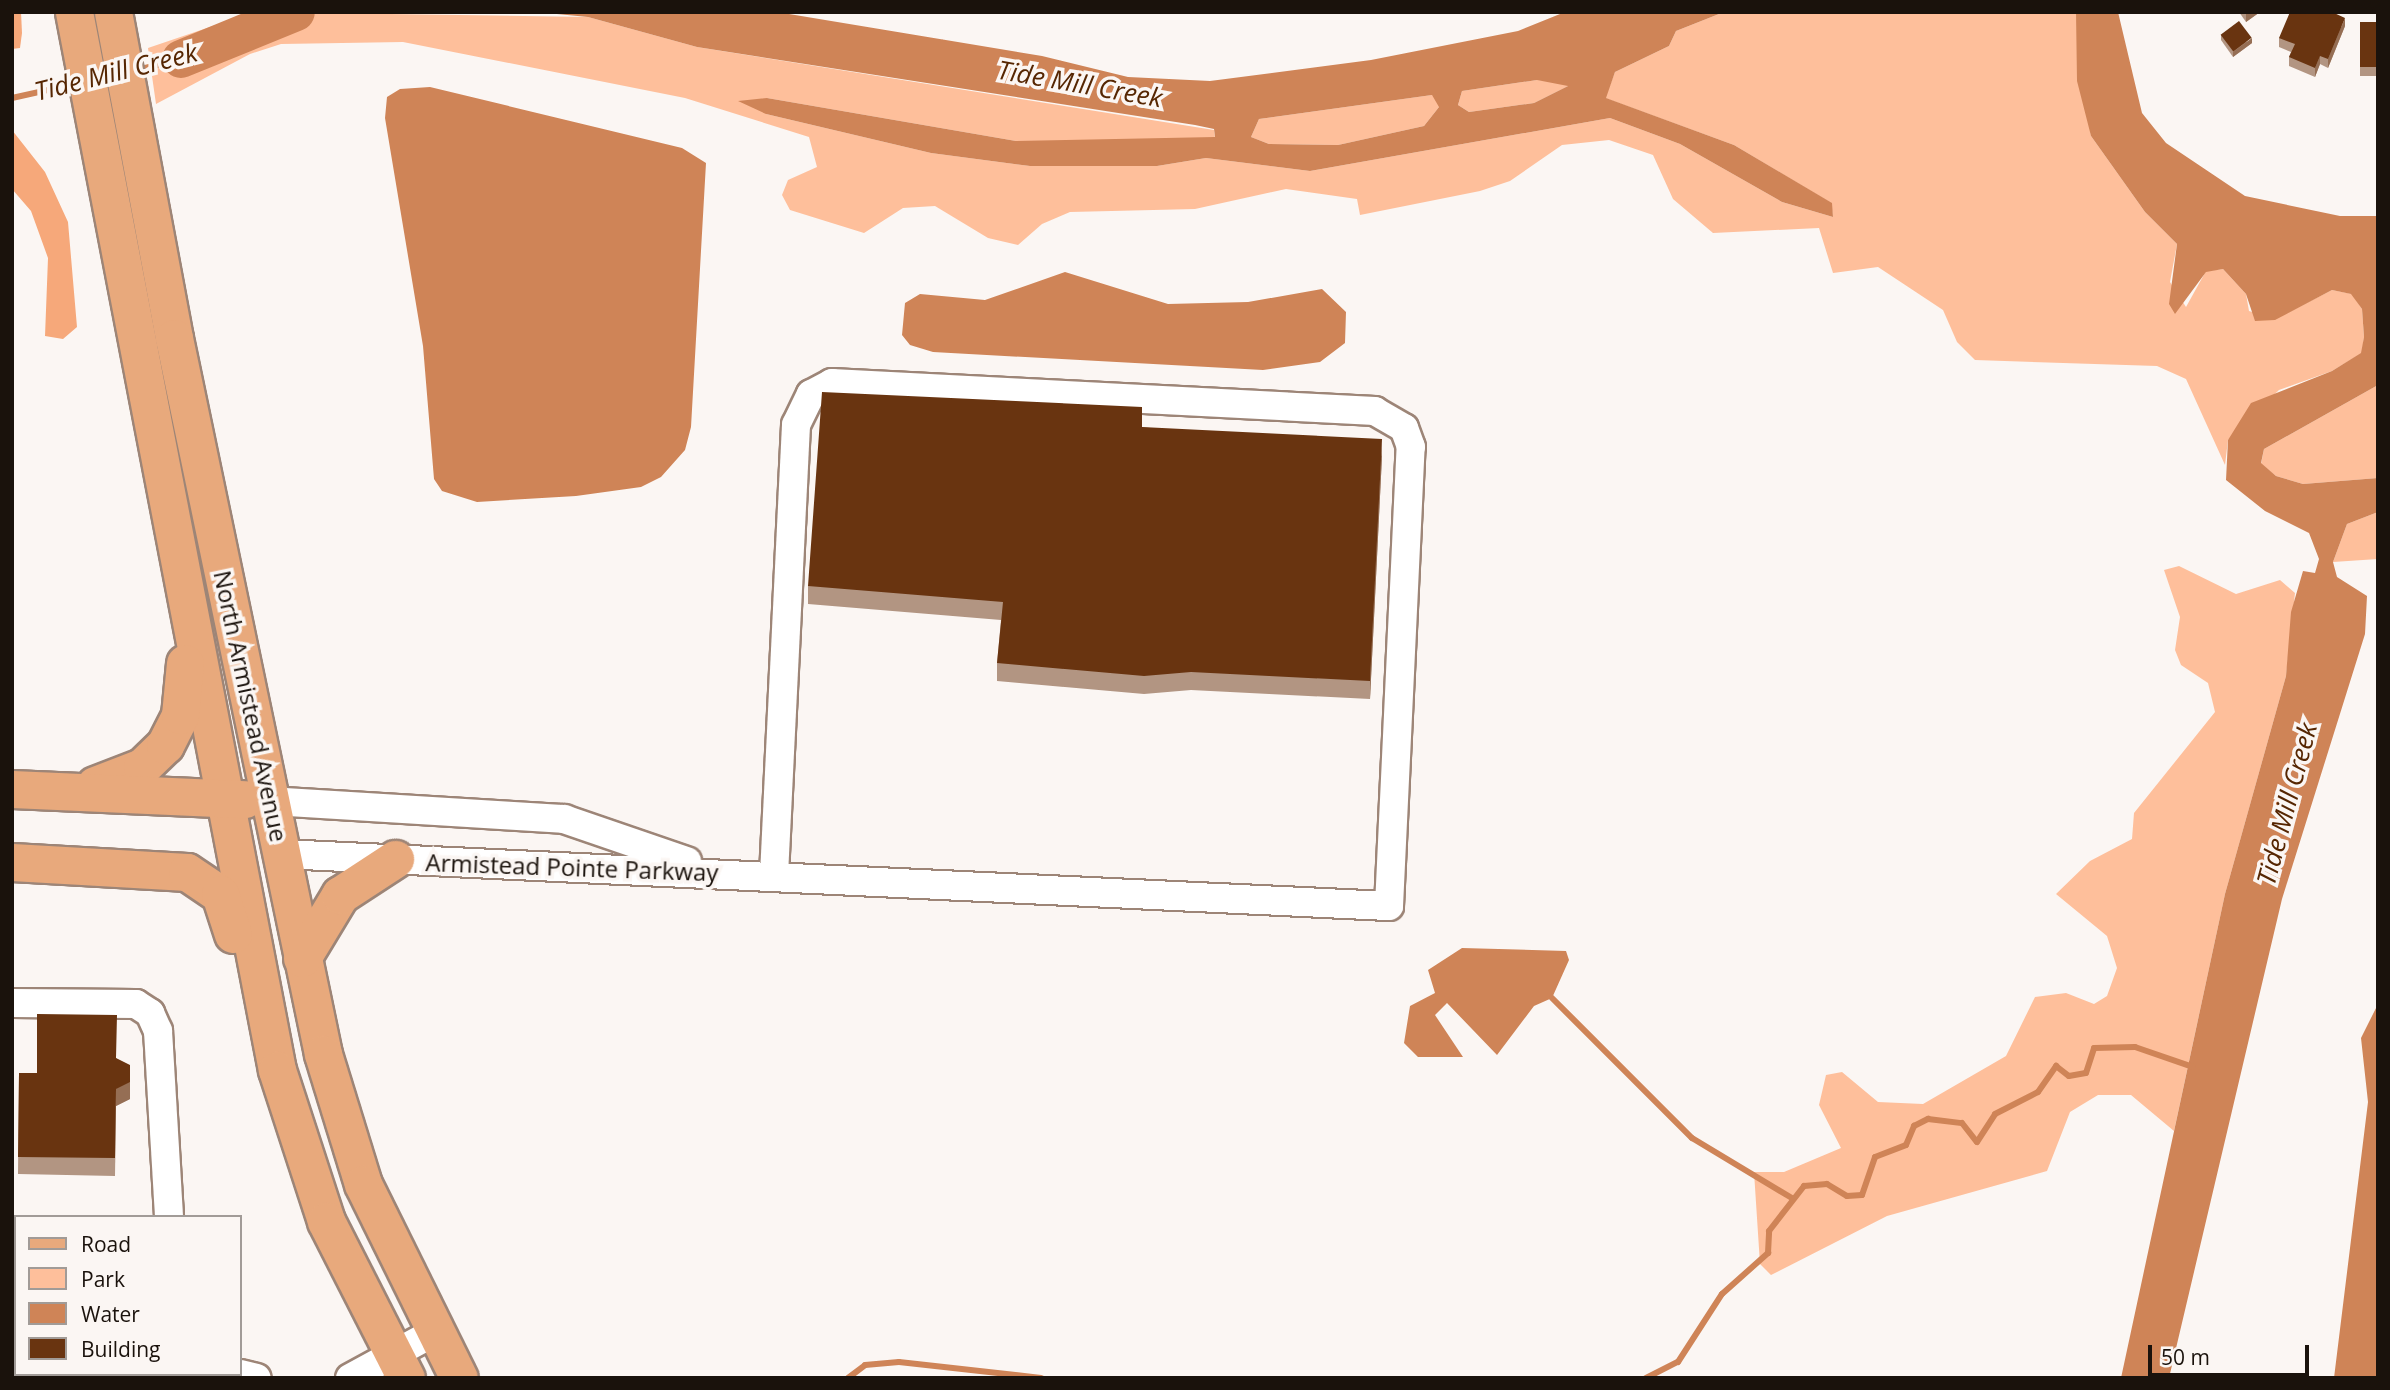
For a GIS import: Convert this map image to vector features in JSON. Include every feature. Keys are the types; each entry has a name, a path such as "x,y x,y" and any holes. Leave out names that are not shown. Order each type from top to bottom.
{"main road":[{"name":"North Armistead Avenue","path":"75,12 261,999 312,1182 399,1367"},
{"name":"North Armistead Avenue","path":"114,12 183,379 302,958 350,1149 433,1333 459,1378"},
{"path":"73,792 124,777 165,745 180,715 188,614"},
{"path":"12,789 270,801"},
{"path":"12,846 281,854"},
{"path":"302,958 340,895 396,859"},
{"path":"12,862 159,867 199,878 226,903 233,938 261,999"}],"street":[{"path":"144,386 183,379"},
{"path":"730,873 774,876 1389,906 1411,447 1404,428 1375,411 832,383 811,394 796,425 774,876"},
{"name":"Armistead Pointe Parkway","path":"270,801 564,819 730,873"},
{"name":"Armistead Pointe Parkway","path":"281,854 730,873"},
{"path":"22,1002 136,1004 150,1013 158,1031 169,1215"},
{"path":"350,1378 399,1367 433,1333"}],"green space":[{"path":"254,12 588,17 697,47 1214,130 1215,138 1185,141 1016,141 767,98 766,114 931,153 1030,166 1157,166 1206,158 1310,171 1610,118 1680,144 1782,202 1833,217 1831,203 1734,145 1605,98 1615,72 1669,46 1676,31 1724,12 2076,12 2091,136 2145,212 2177,244 2170,282 2186,307 2206,271 2223,269 2246,294 2249,311 2275,319 2332,290 2352,294 2362,309 2362,353 2332,371 2279,390 2228,440 2225,465 2186,379 2157,366 1975,360 1957,342 1943,310 1878,267 1833,273 1819,228 1713,233 1673,199 1653,155 1609,140 1562,145 1510,181 1480,191 1360,215 1357,199 1286,189 1195,209 1070,212 1042,224 1018,245 988,238 935,206 903,208 864,233 790,210 782,195 788,180 817,167 809,137 685,98 403,42 281,44 250,54 156,104 148,48"},
{"path":"1537,80 1566,81 1568,86 1534,103 1469,112 1458,105 1462,91"},
{"path":"1432,95 1440,98 1439,107 1424,126 1338,145 1269,144 1251,137 1259,119"},
{"path":"2378,385 2378,478 2303,484 2276,476 2261,464 2264,449"},
{"path":"2378,512 2378,559 2333,562 2347,524"},
{"path":"2179,566 2236,594 2280,580 2295,593 2286,676 2225,894 2174,1131 2131,1095 2098,1095 2070,1112 2047,1171 1887,1216 1771,1275 1760,1264 1754,1172 1784,1172 1841,1148 1819,1105 1826,1075 1842,1072 1878,1102 1923,1104 2006,1056 2035,997 2066,993 2094,1004 2107,996 2117,968 2107,936 2056,894 2090,861 2132,839 2134,813 2215,712 2208,683 2181,665 2175,650 2180,617 2164,570"}],"shaded area":[{"path":"12,12 21,12 22,33 20,48 12,49"},
{"path":"12,130 45,172 68,222 77,327 63,339 45,336 48,258 31,211 12,189"}],"water":[{"path":"536,12 777,12 1042,56 1128,77 1210,81 1371,60 1518,31 1565,12 1724,12 1676,31 1669,46 1615,72 1606,98 1734,145 1832,203 1833,217 1782,202 1680,144 1610,118 1310,171 1206,158 1157,166 1030,166 931,153 766,114 738,101 767,98 1016,141 1215,137 1214,129 1195,125 697,47 588,17","holes":["1537,80 1568,86 1534,103 1469,112 1458,105 1462,91","1432,95 1439,107 1424,126 1338,145 1269,144 1251,137 1259,119"]},
{"path":"2076,12 2118,12 2142,113 2166,143 2245,196 2340,216 2378,216 2378,385 2264,449 2261,463 2276,476 2303,484 2378,478 2378,512 2347,524 2333,562 2337,577 2367,596 2365,634 2282,899 2169,1378 2121,1378 2225,894 2286,676 2291,612 2303,571 2315,573 2319,559 2309,533 2265,511 2226,480 2228,440 2251,403 2332,371 2361,353 2364,337 2362,309 2351,294 2332,290 2275,320 2255,321 2246,294 2223,269 2206,272 2175,314 2169,304 2177,244 2145,212 2091,136 2077,81"},
{"path":"430,87 682,148 706,163 691,427 685,450 661,477 641,487 576,496 477,502 442,491 434,479 423,346 385,118 387,97 400,89"},
{"path":"1065,272 1168,304 1248,302 1322,289 1346,312 1345,343 1320,362 1263,370 933,352 910,345 902,335 905,303 920,294 985,300"},
{"path":"1462,948 1566,951 1569,960 1552,998 1534,1006 1497,1055 1447,1003 1435,1015 1463,1057 1418,1057 1404,1043 1410,1006 1435,993 1428,970"},
{"path":"2378,1004 2378,1378 2334,1378 2368,1102 2361,1038"}],"building":[{"path":"2290,12 2332,12 2345,18 2328,59 2320,56 2315,68 2289,57 2295,44 2279,38"},
{"path":"2239,21 2252,38 2233,52 2221,35"},
{"path":"2360,22 2378,22 2378,67 2360,67"},
{"path":"822,392 1142,407 1142,427 1382,439 1370,681 1191,672 1144,676 997,663 1003,602 808,586"},
{"path":"37,1014 117,1015 116,1058 130,1065 130,1082 116,1089 115,1158 18,1157 19,1073 37,1073"}],"waterway":[{"name":"Tide Mill Creek","path":"181,59 296,12"},
{"name":"Tide Mill Creek","path":"137,70 181,59"},
{"name":"Tide Mill Creek","path":"12,98 75,84"},
{"path":"1552,998 1692,1138 1792,1198"},
{"path":"1646,1378 1678,1362 1722,1294 1768,1253 1769,1231 1804,1186 1827,1184 1847,1196 1862,1195 1875,1157 1906,1145 1914,1126 1928,1119 1962,1123 1977,1142 1995,1114 2038,1092 2056,1066 2069,1076 2086,1073 2094,1048 2135,1047 2193,1067"},
{"path":"848,1378 865,1365 899,1362 1041,1378"}]}
